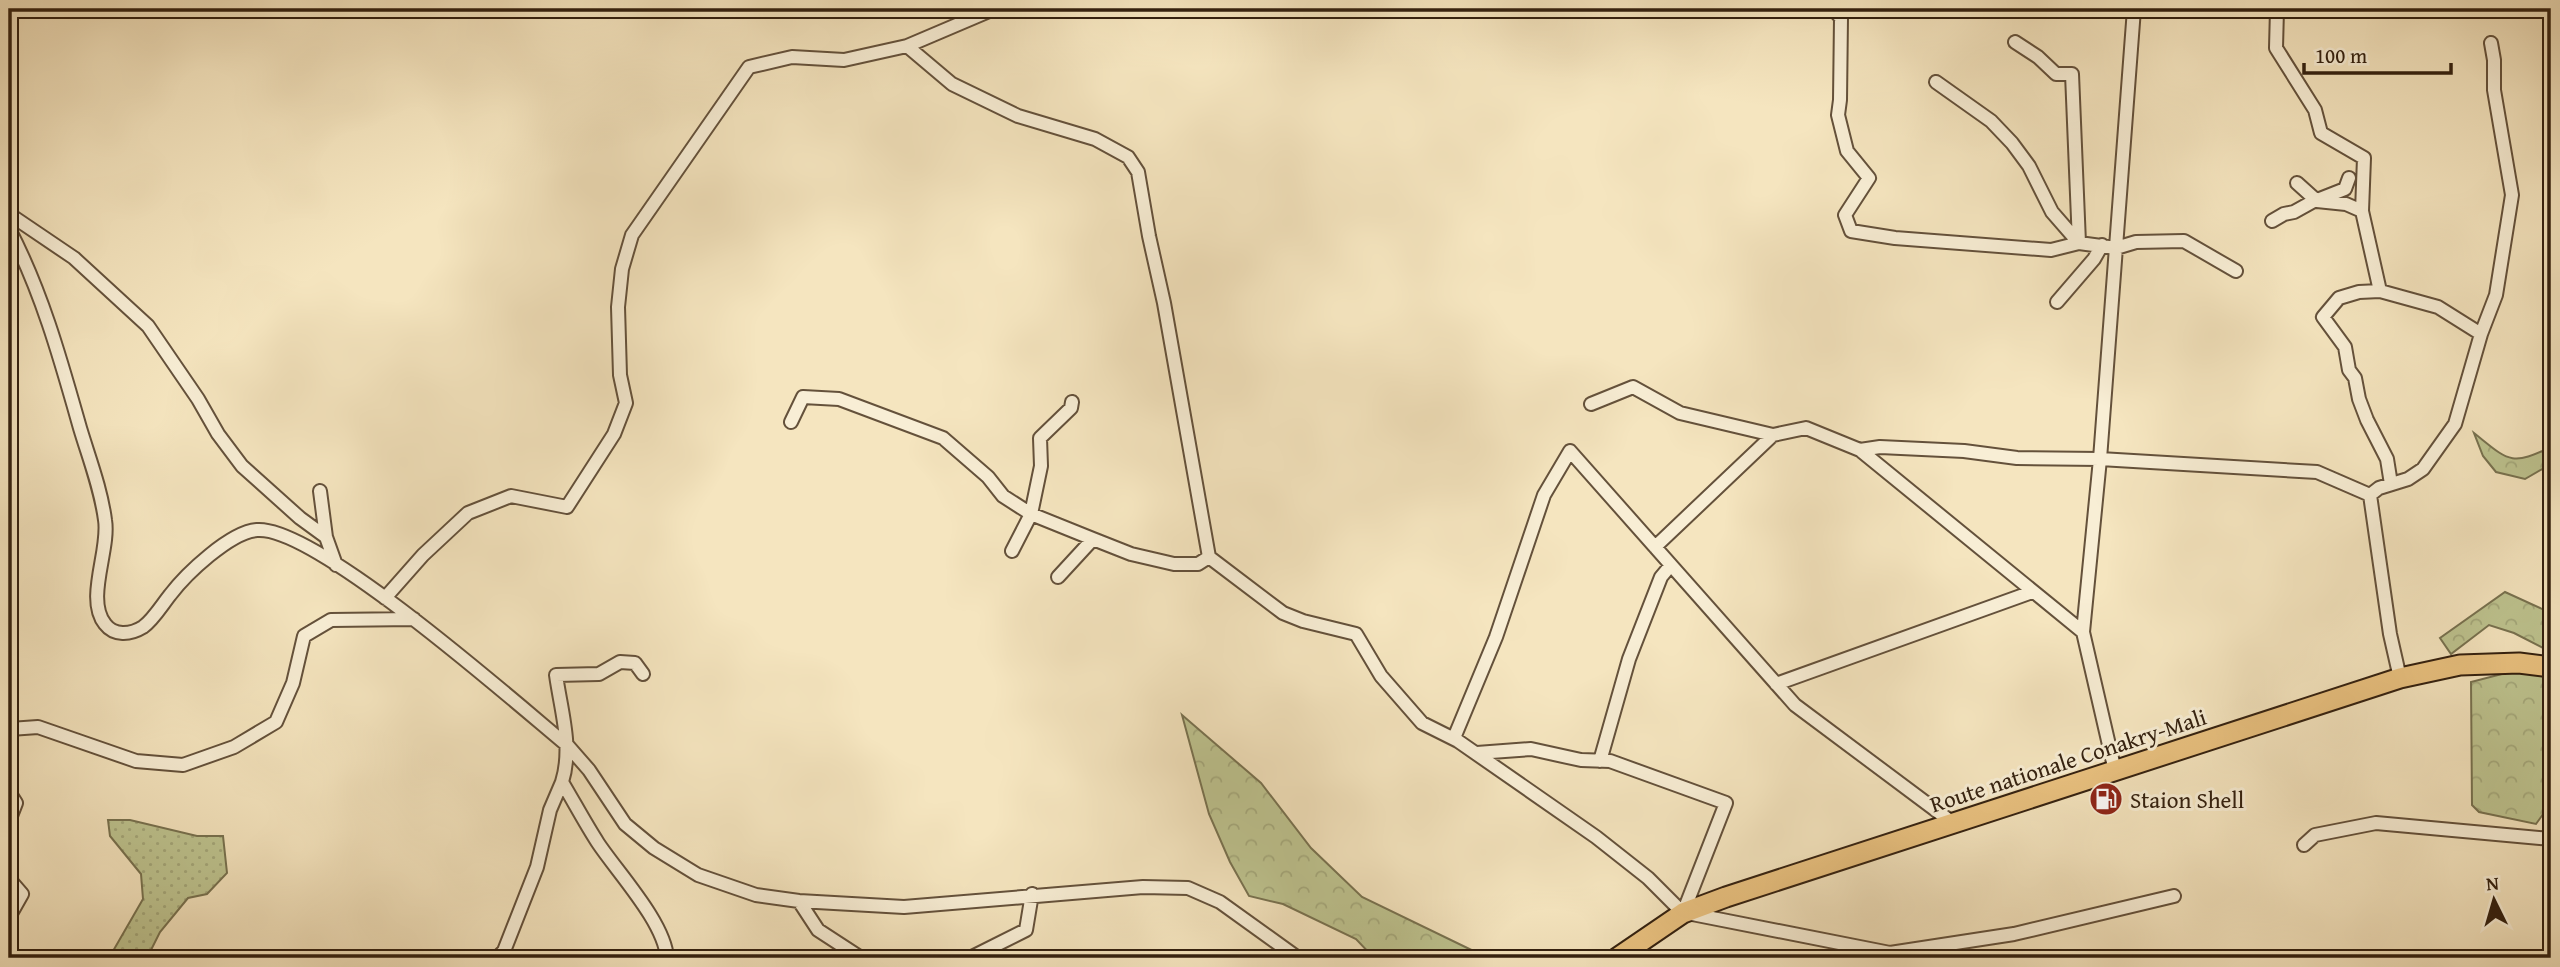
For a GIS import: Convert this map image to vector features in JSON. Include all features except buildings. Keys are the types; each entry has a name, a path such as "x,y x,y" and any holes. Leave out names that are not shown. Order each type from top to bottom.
{"highway":[{"name":"Route nationale Conakry-Mali","path":"1617,958 1683,913 2400,678 2460,665 2519,663 2551,667"}],"street":[{"path":"385,598 423,555 468,513 511,496 567,507 614,434 626,403 620,375 618,307 622,269 632,234 748,67 792,57 844,60 907,46 994,9"},
{"path":"1833,9 1840,18 1838,115 1847,151 1869,178 1845,215 1851,231 1895,238 2042,250 2079,243 2116,248 2136,242 2184,241 2236,271"},
{"path":"2115,771 2082,632 2100,459 2134,9"},
{"path":"2277,9 2276,48 2315,110 2321,133 2364,158 2362,211 2380,290"},
{"path":"2015,42 2038,57 2056,74 2072,74 2079,243"},
{"path":"2370,495 2408,479 2423,469 2455,424 2496,295 2512,195 2494,90 2491,43"},
{"path":"907,46 952,84 1018,116 1095,139 1128,157 1138,172 1209,557 1283,613 1303,621 1356,634 1381,677 1422,723 1454,738 1477,753 1596,837 1648,878 1683,913 1890,953 2014,934 2174,897"},
{"path":"1936,82 1991,121 2012,143 2029,166 2052,212 2079,243"},
{"path":"2272,222 2284,214 2345,189 2349,178"},
{"path":"2297,183 2317,201 2346,204 2362,211"},
{"path":"9,214 74,258 148,326 242,466 300,518 327,537"},
{"path":"9,229 22,254 55,342 106,521 106,541 96,599 99,615 106,626 117,633 131,632 145,626 181,580 203,559 243,534 256,530 273,531 336,565 415,620 568,746 589,770 625,824 654,848 698,875 756,895 799,901 904,907 1032,894 1143,887 1188,888 1220,902 1298,958"},
{"path":"2057,302 2094,260 2102,245"},
{"path":"2391,484 2387,459 2359,400 2356,378 2349,370 2345,347 2323,317 2339,298 2380,290 2438,307 2482,334"},
{"path":"1591,404 1633,387 1680,413 1773,435 1806,428 1860,450 2082,632"},
{"path":"791,422 803,397 839,399 943,438 988,477 1003,496 1031,514 1131,554 1174,564 1198,564 1209,557"},
{"path":"1012,551 1031,514 1041,466 1040,438 1071,408 1072,401"},
{"path":"1655,547 1773,435"},
{"path":"1860,450 1881,447 1964,451 2017,458 2100,459 2317,472 2370,495"},
{"path":"1454,738 1496,637 1544,495 1570,451 1795,705 1953,823"},
{"path":"320,491 327,537 336,565"},
{"path":"2370,495 2390,634 2400,678"},
{"path":"1058,577 1093,539"},
{"path":"1600,761 1629,659 1661,577 1671,565"},
{"path":"1776,684 2032,592"},
{"path":"9,731 38,727 136,761 183,765 234,747 276,722 293,683 304,636 331,620 415,620"},
{"path":"497,958 504,951 537,867 550,810 567,766 568,746 556,676 599,674 620,662 635,663 643,674"},
{"path":"1477,753 1531,749 1581,760 1610,761 1726,803 1683,913"},
{"path":"562,782 598,843 646,909 666,948 667,958"},
{"path":"9,792 16,803 9,821"},
{"path":"2304,845 2315,835 2376,823 2551,839"},
{"path":"9,879 22,894 9,917"},
{"path":"970,958 1026,930 1032,894"},
{"path":"799,901 818,930 861,958"}],"green space":[{"path":"2474,433 2510,458 2526,457 2551,447 2551,464 2525,479 2496,472 2483,456"},
{"path":"2505,592 2551,613 2551,649 2547,650 2514,633 2489,625 2451,654 2440,638"},
{"path":"2521,669 2551,677 2551,803 2536,824 2479,812 2472,805 2471,682"},
{"path":"1182,715 1261,783 1311,848 1362,897 1488,958 1374,958 1356,939 1283,904 1249,896 1230,862 1209,814"},
{"path":"108,820 130,820 197,836 223,836 227,873 207,894 188,898 160,932 147,958 109,958 143,899 141,874 110,836"}],"place":[{"name":"Staion Shell","path":"2106,799"}]}
